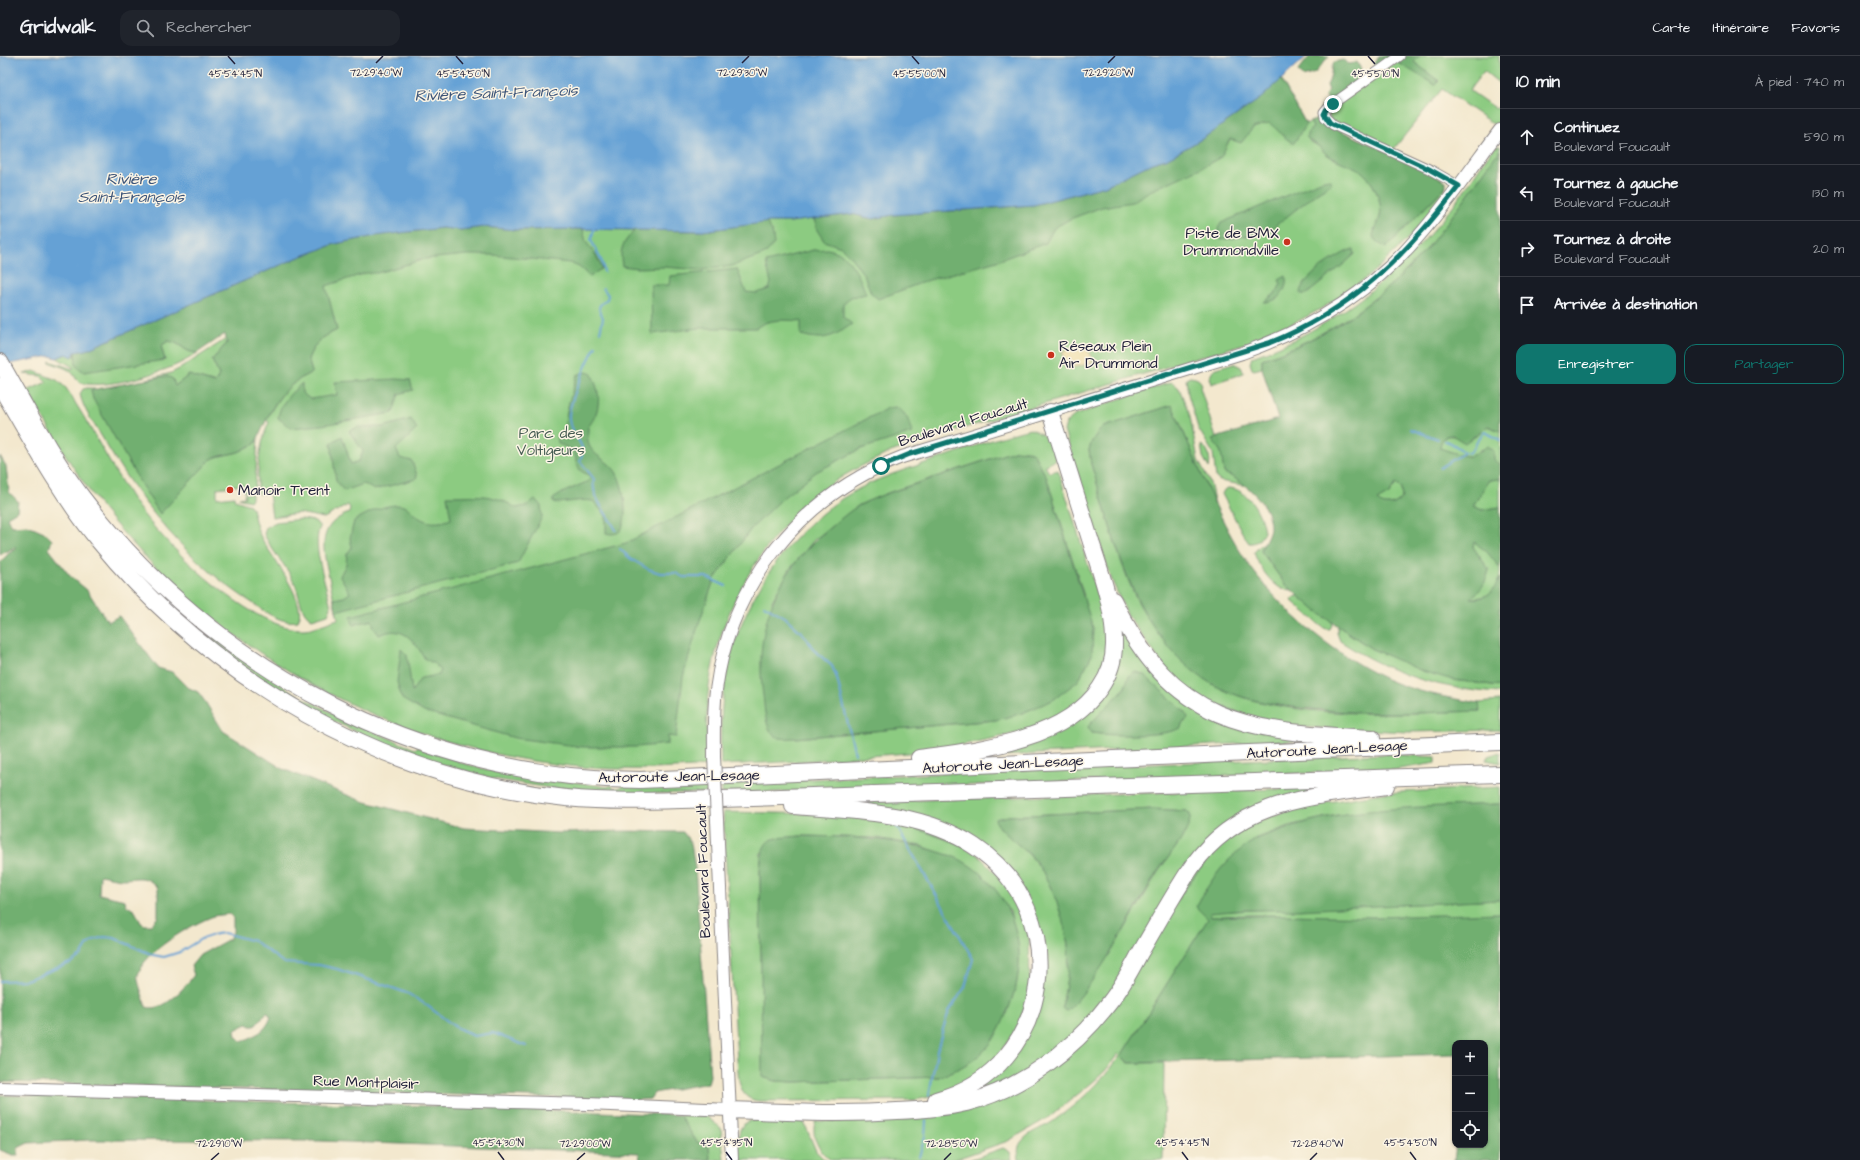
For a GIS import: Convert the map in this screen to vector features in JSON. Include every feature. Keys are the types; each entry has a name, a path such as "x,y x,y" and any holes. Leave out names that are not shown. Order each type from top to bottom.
{"highway":[{"name":"Autoroute Jean-Lesage","path":"0,362 5,383 66,496 98,540 126,572 163,609 204,645 256,684 304,713 387,753 446,773 507,788 551,796 591,800 721,799 1500,774"},
{"name":"Autoroute Jean-Lesage","path":"5,383 77,490 110,530 154,577 199,618 247,655 294,685 340,710 386,729 444,750 497,764 564,775 640,780 1500,742"},
{"path":"820,772 993,747 1031,736 1052,727 1070,716 1097,693 1107,677 1111,665 1114,634 1102,579 1050,412"},
{"path":"1102,579 1133,636 1151,662 1187,697 1214,712 1246,724 1284,732 1463,743"},
{"path":"730,1110 859,1114 888,1112 951,1106 980,1098 1009,1086 1029,1076 1067,1048 1093,1023 1118,991 1197,859 1215,840 1237,823 1271,807 1308,797 1463,775"},
{"path":"721,799 875,813 926,824 954,834 986,854 1006,873 1022,896 1035,930 1039,964 1038,984 1032,1008 1019,1037 999,1063 972,1085 943,1098 888,1112"}],"street":[{"path":"1400,56 1328,107 1324,112 1325,117 1333,125 1429,169 1459,186"},
{"name":"Boulevard Foucault","path":"732,1160 714,756 714,717 721,662 729,633 740,604 756,576 772,553 797,524 836,491 881,466 910,454 1242,353 1280,339 1312,323 1355,296 1387,269 1418,237 1499,133"},
{"name":"Rue Montplaisir","path":"0,1088 587,1104 730,1110"}],"green space":[{"path":"1310,56 1329,56 1315,73 1303,77 1298,71"},
{"path":"1379,56 1397,56 1377,72 1374,63"},
{"path":"1404,56 1420,56 1414,62 1439,81 1435,85 1397,62"},
{"path":"1420,56 1499,56 1500,84 1484,71 1469,90 1496,109 1500,105 1500,121 1496,126 1442,89 1393,150 1332,122 1327,112 1396,62 1438,81 1414,62"},
{"path":"1343,60 1349,64 1357,62 1363,73 1364,81 1330,104 1325,95 1329,91 1327,85 1330,80 1334,62"},
{"name":"Parc des Voltigeurs","path":"1281,79 1306,124 1310,122 1313,127 1307,134 1310,142 1339,161 1361,170 1373,185 1381,209 1379,220 1374,229 1386,248 1446,186 1443,196 1437,205 1404,243 1385,262 1345,294 1324,307 1277,331 1250,342 914,443 856,469 817,495 791,518 769,545 749,574 733,605 720,638 711,672 707,706 709,766 612,769 580,767 511,757 443,740 378,716 316,686 256,650 201,609 150,561 92,495 63,451 27,391 47,382 41,376 24,374 34,371 57,380 66,388 133,500 163,537 208,580 232,599 257,614 280,625 300,629 314,627 338,619 325,557 324,539 331,524 338,518 349,513 350,508 348,505 324,518 299,513 272,517 269,493 258,494 258,466 263,439 269,422 266,420 275,404 284,392 312,372 308,359 313,348 323,338 337,330 316,251 335,244 442,228 460,230 484,227 516,230 576,229 703,231 770,222 790,222 852,214 873,219 893,215 962,210 1166,159 1232,120 1261,98"},
{"path":"1281,79 1306,124 1294,143 1288,140 1269,123 1253,128 1241,143 1230,139 1221,157 1203,167 1150,191 1132,202 1102,207 1070,219 1054,228 1046,243 997,261 929,280 878,299 871,293 864,275 850,256 841,247 824,241 817,230 814,219 852,214 873,219 893,215 1034,205 1105,186 1152,163 1166,159 1202,139 1261,98"},
{"path":"1320,118 1324,123 1399,157 1446,182 1446,186 1386,248 1376,241 1373,236 1380,216 1380,203 1370,180 1356,168 1330,157 1307,138 1307,134 1313,127 1310,122"},
{"path":"1497,146 1500,146 1500,152 1496,155 1446,224 1429,246 1394,282 1353,314 1331,328 1309,340 1262,359 1262,368 1252,369 1250,363 1252,357 1281,346 1308,333 1334,317 1382,282 1425,239 1445,216 1492,150"},
{"path":"1500,152 1500,431 1488,426 1465,443 1452,435 1446,436 1441,442 1440,448 1457,454 1471,456 1488,446 1494,451 1495,461 1500,464 1500,479 1489,480 1473,506 1482,510 1500,507 1500,568 1487,552 1474,542 1473,547 1489,570 1482,586 1470,598 1481,598 1489,594 1495,587 1500,577 1500,686 1453,680 1422,671 1372,649 1316,611 1285,584 1261,551 1270,528 1266,510 1255,494 1240,482 1224,473 1221,452 1212,439 1278,419 1262,368 1262,359 1286,351 1331,328 1374,299 1394,282 1438,235 1496,155","holes":["1396,484 1401,488 1402,497 1394,504 1383,505 1377,501 1389,494"]},
{"path":"1330,179 1331,184 1318,192 1270,230 1254,235 1221,240 1218,229 1221,223 1323,180"},
{"path":"766,222 772,231 774,244 765,254 732,266 701,270 622,266 621,254 623,246 627,238 635,230 703,231"},
{"path":"484,227 516,230 583,229 586,242 596,255 602,268 590,277 579,267 570,263 493,255 467,255 425,259 377,273 366,273 326,286 337,330 323,338 313,348 308,359 312,372 290,386 282,394 271,411 255,444 238,452 210,460 160,514 142,486 93,399 91,390 167,376 173,379 175,386 189,375 215,383 219,375 212,360 227,343 225,334 197,353 188,351 173,342 168,341 161,346 165,360 84,372 76,366 75,352 86,350 299,257 335,244 375,236 442,228 460,230"},
{"path":"827,249 835,251 847,260 860,279 866,294 851,297 843,304 843,317 852,324 833,335 816,338 801,335 801,321 783,320 772,321 756,328 699,328 652,334 651,285 669,285 670,276 737,269 746,292 757,293 769,289 771,283 766,262 813,250"},
{"path":"1350,250 1354,250 1355,254 1344,264 1307,294 1301,294 1303,287 1313,274 1329,262"},
{"path":"1286,276 1286,286 1281,294 1274,300 1264,302 1276,293 1281,284 1279,280"},
{"path":"226,339 227,343 212,360 219,375 216,383 189,375 175,386 147,379 171,373 181,368"},
{"path":"168,341 177,344 188,351 197,353 174,366 159,372 108,384 82,383 78,381 69,370 49,362 50,361 73,369 73,367 57,358 75,352 77,366 165,360 161,346"},
{"path":"1233,363 1241,367 1244,373 1211,384 1209,378 1214,369"},
{"path":"584,372 591,373 597,387 598,394 598,407 596,414 588,427 588,443 593,452 610,465 617,473 624,497 624,522 620,532 616,534 606,533 606,516 593,501 583,500 554,503 553,499 564,492 589,481 590,476 581,471 578,467 574,454 559,444 556,437 564,427 569,402 577,375"},
{"path":"1190,377 1198,379 1202,385 1200,387 1216,438 1213,439 1221,452 1224,473 1247,486 1220,481 1216,478 1213,453 1198,428 1188,394 1186,379"},
{"path":"396,379 410,380 413,390 399,394 393,413 322,425 291,428 278,418 284,403 302,383 302,393 310,399 337,395 335,382"},
{"path":"1172,382 1179,388 1190,416 1198,460 1210,483 1216,508 1172,405 1101,428 1092,441 1089,450 1091,464 1111,531 1135,596 1159,634 1180,658 1202,678 1242,697 1273,705 1308,710 1344,713 1479,711 1479,703 1500,701 1500,730 1410,732 1301,727 1245,717 1194,694 1168,672 1128,616 1112,581 1064,431 1066,423 1074,416 1113,401"},
{"path":"95,388 91,390 123,452 160,513 210,460 240,451 255,444 258,437 254,490 244,492 243,485 217,488 217,498 234,496 235,500 250,505 252,508 260,535 286,577 297,601 300,612 298,621 286,621 274,617 264,611 230,588 187,551 150,508 117,462 84,405 80,394 83,389"},
{"path":"1172,405 1228,531 1251,568 1284,606 1323,640 1343,655 1365,668 1408,688 1444,697 1479,703 1480,711 1374,713 1311,709 1261,702 1225,691 1202,677 1179,658 1150,622 1136,596 1122,564 1091,464 1089,450 1092,441 1101,428"},
{"path":"896,407 903,412 907,418 912,433 861,449 816,472 785,496 751,529 714,580 698,626 683,677 676,737 668,736 668,744 637,747 583,747 515,738 424,712 402,699 397,682 401,649 407,655 412,691 421,678 439,675 441,670 433,663 425,659 417,646 407,636 395,631 379,635 374,628 372,620 353,625 351,616 626,543 888,408"},
{"path":"411,419 417,429 396,449 400,458 412,461 417,475 416,479 374,490 364,484 344,491 336,481 331,443 342,436 351,464 359,461 363,451 349,431 358,427 383,427"},
{"path":"1488,426 1500,431 1500,464 1495,463 1482,449 1474,455 1469,456 1440,449 1441,442 1446,436 1469,439 1476,436"},
{"path":"1030,429 1036,431 1045,437 1051,444 1056,460 1045,465 1049,473 1058,470 1106,622 1108,641 1102,676 1083,699 1056,717 1023,732 933,751 805,761 721,765 723,695 731,654 739,631 748,608 760,587 789,546 805,528 823,512 843,498 879,479","holes":["1026,450 1033,453 1046,476 1084,596 996,720 795,738 772,601 790,569 814,540 859,505 890,492 1014,451"]},
{"path":"1201,445 1206,449 1209,455 1209,468 1203,457"},
{"path":"1026,450 1033,453 1046,476 1093,628 1092,655 1078,681 1053,700 1020,714 996,720 795,738 780,738 775,736 768,726 765,713 761,669 762,645 766,622 774,600 784,580 797,560 833,525 853,509 867,501 1014,451"},
{"path":"0,456 6,466 9,492 18,501 17,511 7,517 11,526 28,525 44,532 52,540 49,549 70,576 87,590 108,622 119,616 158,668 172,672 187,687 198,692 223,731 283,769 362,801 464,828 560,833 620,831 683,832 691,843 695,868 710,1076 708,1083 654,1093 650,1099 637,1100 0,1082 0,563 15,549 15,547 0,555","holes":["100,875 121,879 143,878 150,881 158,888 158,917 151,925 145,925 141,923 135,911 126,905 125,900 99,894","229,914 233,917 233,932 229,939 200,955 191,966 194,975 173,998 160,1006 153,1008 146,1007 138,978 142,966 158,948 194,925 214,916","267,1012 271,1017 263,1030 242,1042 236,1036 235,1030 247,1024 250,1026 255,1026"]},
{"path":"1500,479 1500,507 1482,510 1473,506 1489,480"},
{"path":"1396,484 1401,488 1402,497 1399,500 1390,505 1383,505 1376,501 1389,494"},
{"path":"1228,488 1242,492 1253,503 1257,510 1264,532 1256,542 1249,543 1244,536 1222,494 1224,490"},
{"path":"252,493 252,499 250,501 238,498 245,497 244,494"},
{"path":"447,496 491,497 499,499 516,508 526,506 535,499 541,506 542,517 518,563 336,611 334,599 344,597 350,593 340,576 346,564 347,554 352,547 350,538 354,521 378,509 398,505 407,507 423,520 432,522 446,521 451,519"},
{"path":"301,519 315,521 320,527 317,545 318,555 331,607 328,614 312,619 305,613 292,577 271,547 264,534 266,527 276,522"},
{"path":"102,529 260,671 292,692 344,719 415,749 417,747 459,760 458,762 512,776 521,774 607,787 612,785 613,788 623,786 709,783 710,793 588,794 494,779 429,761 387,746 331,720 263,681 196,630 142,580"},
{"path":"1474,541 1496,561 1499,565 1500,574 1496,586 1490,593 1483,597 1469,598 1482,586 1489,570 1473,547"},
{"path":"1263,543 1261,551 1285,584 1292,590 1282,589 1277,586 1261,567 1254,552"},
{"path":"1299,596 1333,623 1330,629 1326,629 1321,626 1291,600 1294,597"},
{"path":"1115,616 1167,685 1311,740 978,757 1103,692","holes":["1138,672 1166,696 1186,721 1182,724 1143,734 1092,733 1115,699"]},
{"path":"1338,626 1372,649 1453,680 1500,686 1500,693 1436,684 1397,671 1359,653 1340,641 1337,633"},
{"path":"1134,672 1143,674 1186,713 1188,718 1182,724 1181,728 1162,733 1112,735 1092,733 1088,727 1124,689 1129,676"},
{"path":"1500,752 1500,763 1486,760 1488,756"},
{"path":"1387,754 1436,757 1436,763 1393,770 722,794 722,783"},
{"path":"1500,787 1500,804 1414,808 1337,815 1292,825 1255,839 1205,890 1208,919 1121,1056 1129,1063 1164,1063 1163,1160 1019,1160 1018,1152 1021,1142 1032,1132 1052,1122 1081,1100 1112,1066 1120,1056 1118,1054 1105,1071 1051,1116 1008,1141 953,1160 831,1160 823,1153 817,1144 814,1133 815,1122 854,1122 924,1118 961,1111 1061,1061 1192,878 1225,840 1254,823 1293,808 1383,793"},
{"path":"1311,788 1311,792 1234,821 1089,1023 1012,1081 953,1102 1007,1060 1043,962 998,858 856,807 858,802","holes":["1153,809 1187,811 1180,841 1158,872 1112,951 1062,1006 1067,976 1068,945 1058,906 1047,879 1038,865 999,827 1008,816"]},
{"path":"1500,804 1500,900 1297,910 1245,910 1210,913 1211,917 1286,915 1377,917 1500,913 1500,1160 1454,1160 1456,1148 1488,1148 1488,1040 1452,1040 1452,1054 1129,1063 1121,1056 1208,919 1196,907 1201,897 1221,869 1236,853 1263,836 1303,823 1358,812 1416,807"},
{"path":"1153,809 1187,811 1190,814 1188,828 1184,836 1158,871 1111,952 1094,978 1075,1003 1067,1011 1064,1010 1062,1006 1067,976 1068,945 1060,910 1050,886 1038,865 1031,856 1000,828 995,819 1008,816"},
{"path":"723,812 823,814 898,823 952,840 977,854 1011,888 1029,929 1030,991 1017,1029 998,1055 974,1079 934,1096 915,1100 759,1101 752,1099 743,1092 740,1086 737,1060","holes":["801,836 877,838 921,846 958,859 1010,911 1016,935 1019,958 1017,981 1007,1014 939,1077 793,1082 776,1081 763,1077 761,853 775,839"]},
{"path":"801,836 870,839 904,843 949,855 959,859 975,869 988,881 999,895 1008,910 1015,927 1019,963 1017,981 1011,1002 1000,1028 986,1049 974,1059 960,1068 939,1077 793,1082 776,1081 762,1077 761,859 765,845 769,841 774,839"},
{"path":"1500,900 1500,913 1458,915 1354,917 1256,915 1211,917 1209,912"},
{"path":"0,1095 432,1106 679,1115 697,1142 709,1147 710,1160 640,1160 639,1153 320,1141 91,1140 28,1143 18,1148 18,1155 13,1155 0,1150"},
{"path":"679,1115 706,1116 721,1128 724,1160 710,1160 709,1147 697,1142"},
{"path":"765,1119 804,1122 816,1151 825,1160 739,1160 740,1130 747,1122"},
{"path":"1003,1148 1010,1152 1012,1160 969,1160"}],"sand":[{"path":"1072,346 1073,351 1087,347 1093,363 1066,369 1062,351 1068,350"}],"water":[{"name":"Rivière Saint-François","path":"0,56 1307,56 1261,98 1202,139 1166,159 1152,163 1105,186 1034,205 893,215 873,219 852,214 790,222 770,222 703,231 576,229 516,230 484,227 460,230 442,228 375,236 335,244 299,257 86,350 75,352 73,357 66,354 57,358 50,356 0,366"}],"waterway":[{"path":"594,229 591,240 602,262 604,272"},
{"path":"600,332 603,318 599,308 600,305 607,299 608,295 603,288"},
{"path":"596,346 575,393 571,404 569,419 572,431 581,444 582,455 580,461 594,479 593,485 597,499 616,530"},
{"path":"1410,429 1438,439"},
{"path":"1445,441 1469,453 1485,432 1500,440"},
{"path":"1440,468 1465,452"},
{"path":"620,549 631,559 648,569 660,573 676,573 683,577 706,577 726,586"},
{"path":"764,605 785,617 804,635 815,651 832,666 837,678 855,754"},
{"path":"896,825 973,959 965,987 949,1011 943,1029 937,1051 929,1095"},
{"path":"0,981 26,980 70,963 81,956 87,946 94,940 104,937 114,938 153,955 164,957 180,952 201,939 224,933 254,941 284,963 319,965 337,969 407,993 425,1004 454,1026 474,1036 493,1033 526,1046"},
{"path":"919,1157 925,1136 926,1121"}],"place":[{"name":"Piste de BMX Drummondville","path":"1287,242"},
{"name":"Réseaux Plein Air Drummond","path":"1051,355"},
{"name":"Manoir Trent","path":"230,490"}],"route":[{"path":"881,466 910,454 1242,353 1280,339 1322,317 1346,302 1370,284 1411,245 1459,186 1429,169 1330,123 1326,119 1324,112 1333,104"}]}
